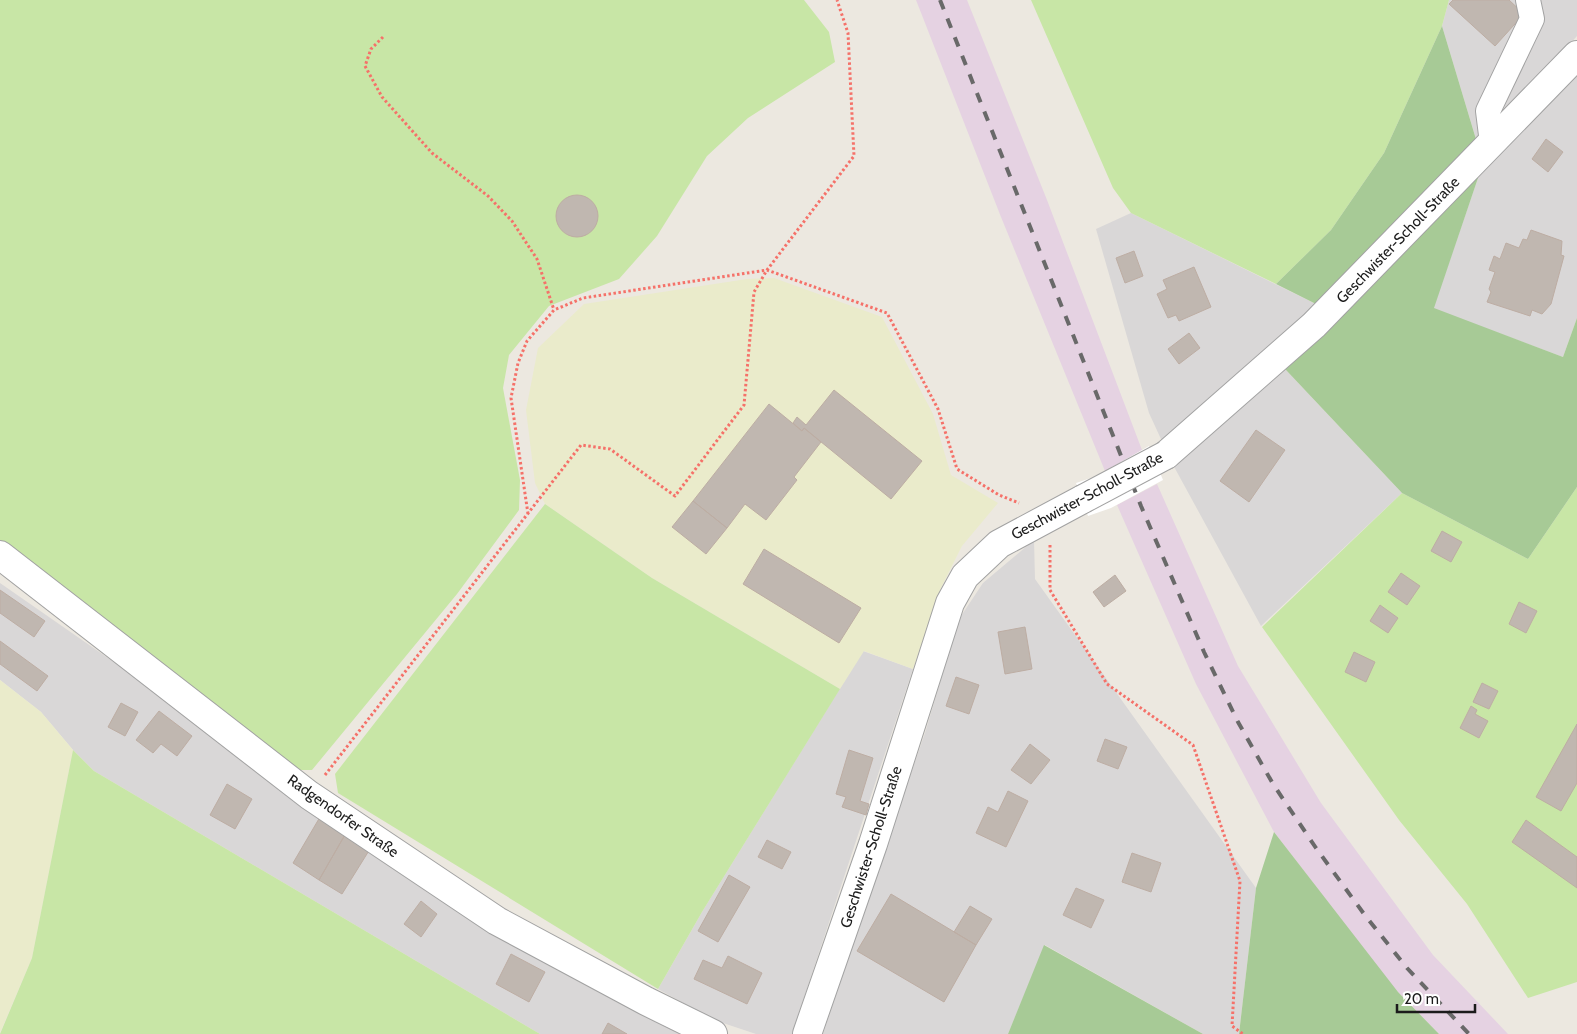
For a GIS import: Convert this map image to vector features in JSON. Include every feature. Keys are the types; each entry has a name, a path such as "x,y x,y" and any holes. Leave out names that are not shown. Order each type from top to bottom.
{"street":[{"path":"1492,143 1488,111 1532,19 1528,0"},
{"name":"Geschwister-Scholl-Straße","path":"807,1034 873,844 950,602 965,576 999,544 1166,455 1314,325 1577,55"},
{"name":"Radgendorfer Straße","path":"0,555 309,795 497,921 637,996 713,1034"}],"path":[{"path":"309,795 581,445 610,449 675,496 744,405 754,292 767,270 854,156 848,33 837,0"},
{"path":"383,37 371,49 365,66 382,97 432,153 488,196 512,221 537,259 554,310"},
{"path":"528,514 511,398 518,363 526,341 554,310 583,298 767,270 887,313 938,409 957,469 999,495 1051,516 1050,590 1107,684 1193,745 1240,881 1232,1026 1243,1034"}],"shaded area":[{"path":"916,0 967,0 1047,200 1142,450 1105,471 1001,217"},
{"path":"1449,0 1577,0 1577,36 1478,146 1442,26"},
{"path":"1577,68 1577,318 1563,357 1433,309 1478,178 1507,141"},
{"path":"1131,213 1320,306 1270,353 1402,493 1261,626 1172,463 1149,413 1096,229"},
{"path":"1157,484 1238,666 1321,803 1433,955 1508,1034 1439,1034 1393,987 1274,832 1196,684 1117,505"},
{"path":"1034,540 1035,579 1256,888 1239,1034 1203,1034 1045,945 1008,1034 823,1034 854,937 925,733 959,619 983,583"},
{"path":"0,583 118,665 259,771 690,1034 540,1034 94,771 73,750 41,712 0,680"},
{"path":"863,651 913,669 792,1034 756,1034 714,1020 658,989 702,912"}],"green space":[{"path":"0,0 804,0 829,32 835,62 748,118 707,156 657,236 619,279 549,306 509,355 503,388 520,480 519,510 457,594 312,770 299,770 0,540"},
{"path":"1031,0 1449,0 1442,26 1384,153 1331,230 1276,284 1131,213 1113,188"},
{"path":"1442,26 1478,146 1478,178 1434,308 1563,357 1577,318 1577,487 1528,559 1402,493 1270,353 1320,306 1276,284 1331,230 1384,153"},
{"path":"774,278 882,317 933,414 951,475 998,503 962,546 941,588 913,669 864,651 840,689 652,578 545,504 535,483 526,410 538,348 584,304 747,279"},
{"path":"1577,487 1577,982 1528,998 1467,904 1399,820 1262,627 1402,493 1528,559"},
{"path":"545,504 652,578 840,689 702,912 658,989 338,793 335,774"},
{"path":"0,680 41,712 73,750 32,958 0,1033"},
{"path":"73,750 94,771 540,1034 0,1034 32,958"},
{"path":"1274,832 1398,992 1439,1034 1239,1034 1256,888"},
{"path":"1044,945 1203,1034 1008,1034"}],"pier":[{"path":"1149,446 1163,480 1111,508 1088,516 1076,483 1097,476"}],"building":[{"path":"1453,0 1509,0 1524,14 1495,46 1449,4"},
{"path":"1546,139 1563,152 1548,172 1532,159"},
{"path":"577,195 592,201 598,216 592,231 577,237 562,231 556,216 562,201"},
{"path":"1531,230 1562,241 1561,255 1564,256 1551,304 1542,314 1532,310 1530,316 1487,302 1495,272 1489,270 1494,256 1500,259 1506,243 1519,248 1523,239 1527,240"},
{"path":"1134,251 1143,276 1125,283 1116,258"},
{"path":"1194,267 1211,307 1179,321 1176,315 1168,318 1157,294 1167,289 1163,280"},
{"path":"1189,333 1200,348 1179,364 1168,349"},
{"path":"834,390 922,461 891,499 804,428 802,431 793,423 797,417 806,425"},
{"path":"769,404 802,431 804,428 821,442 794,477 797,480 766,520 745,504 727,528 693,501"},
{"path":"1256,430 1285,450 1249,502 1220,481"},
{"path":"693,501 727,528 706,554 672,527"},
{"path":"1442,531 1462,542 1451,562 1431,551"},
{"path":"764,549 861,608 839,643 743,584"},
{"path":"1401,573 1420,586 1407,605 1388,592"},
{"path":"1115,575 1126,591 1104,607 1093,592"},
{"path":"0,590 45,621 34,637 0,613"},
{"path":"1519,602 1537,611 1526,633 1509,624"},
{"path":"1380,605 1398,618 1388,633 1370,621"},
{"path":"1025,627 1032,669 1005,674 998,632"},
{"path":"0,641 48,676 37,691 0,664"},
{"path":"1354,652 1375,662 1366,682 1345,672"},
{"path":"956,677 979,685 969,714 946,706"},
{"path":"1482,683 1498,691 1489,709 1473,702"},
{"path":"121,703 138,712 125,736 108,727"},
{"path":"1471,706 1477,710 1475,714 1488,721 1479,738 1460,728"},
{"path":"159,711 192,736 177,756 161,744 153,753 136,740"},
{"path":"1577,724 1577,783 1561,811 1536,797"},
{"path":"1105,739 1127,747 1118,769 1097,761"},
{"path":"1030,744 1050,760 1031,784 1011,770"},
{"path":"849,750 873,758 860,801 869,804 866,815 842,807 846,797 836,794"},
{"path":"227,784 252,799 235,829 210,815"},
{"path":"1008,791 1028,801 1006,847 976,833 988,807 998,812"},
{"path":"320,817 346,833 319,880 293,863"},
{"path":"1526,820 1577,857 1577,888 1512,842"},
{"path":"346,833 370,849 342,894 319,880"},
{"path":"767,840 791,852 782,869 758,857"},
{"path":"1132,853 1161,863 1151,892 1122,882"},
{"path":"729,875 750,887 718,942 698,931"},
{"path":"1076,888 1104,900 1091,928 1063,915"},
{"path":"891,894 976,945 944,1002 857,951"},
{"path":"421,901 437,914 421,937 404,924"},
{"path":"970,906 992,919 976,945 954,932"},
{"path":"511,954 545,972 529,1002 496,984"},
{"path":"728,956 762,973 747,1004 694,979 703,960 722,968"},
{"path":"608,1023 627,1034 602,1034"}],"railway":[{"path":"940,0 1141,506 1204,652 1238,722 1273,784 1364,914 1407,968 1469,1034"}]}
